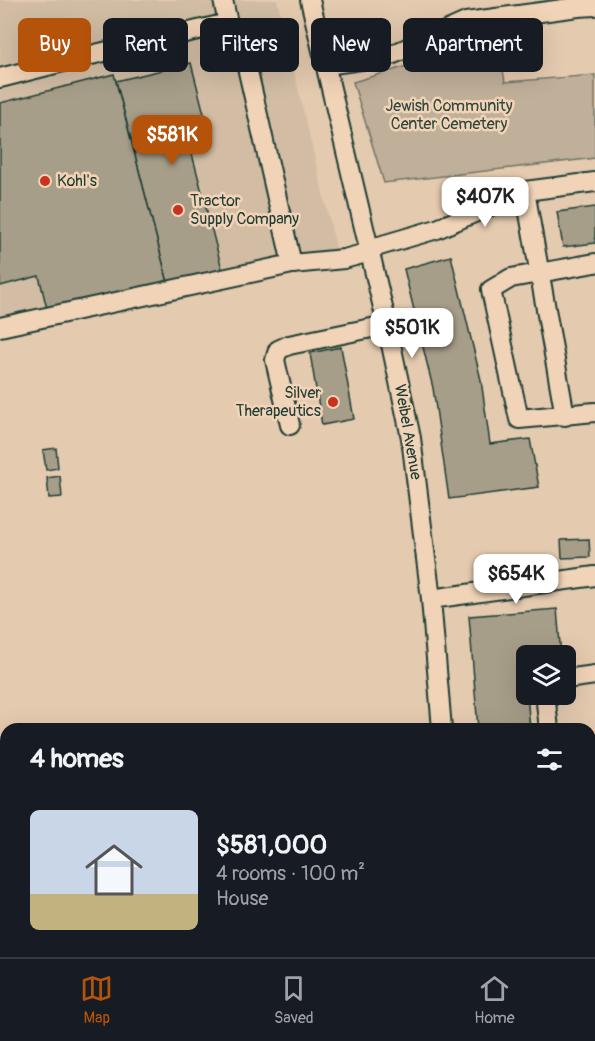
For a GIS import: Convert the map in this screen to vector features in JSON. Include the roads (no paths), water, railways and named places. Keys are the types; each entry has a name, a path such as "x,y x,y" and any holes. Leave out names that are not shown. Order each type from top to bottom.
{"street":[{"path":"223,0 227,18"},
{"name":"Weibel Avenue","path":"310,0 314,18"},
{"path":"391,55 466,22 595,6"},
{"path":"0,78 200,30"},
{"path":"248,72 292,264"},
{"name":"Weibel Avenue","path":"328,72 411,438 431,599 441,723"},
{"path":"0,327 292,264 344,259 437,229 525,191 595,182"},
{"path":"525,191 566,416"},
{"path":"595,264 511,278 491,290 519,419 595,412"},
{"path":"290,425 275,360 278,350 289,345 386,325"},
{"path":"431,599 595,576"},
{"path":"576,678 595,675"},
{"path":"546,705 548,723"}],"place":[{"name":"Kohl's","path":"45,181"},
{"name":"Tractor Supply Company","path":"178,210"},
{"name":"Silver Therapeutics","path":"333,402"}],"park label":[{"name":"Jewish Community Center Cemetery","path":"449,115"}]}
